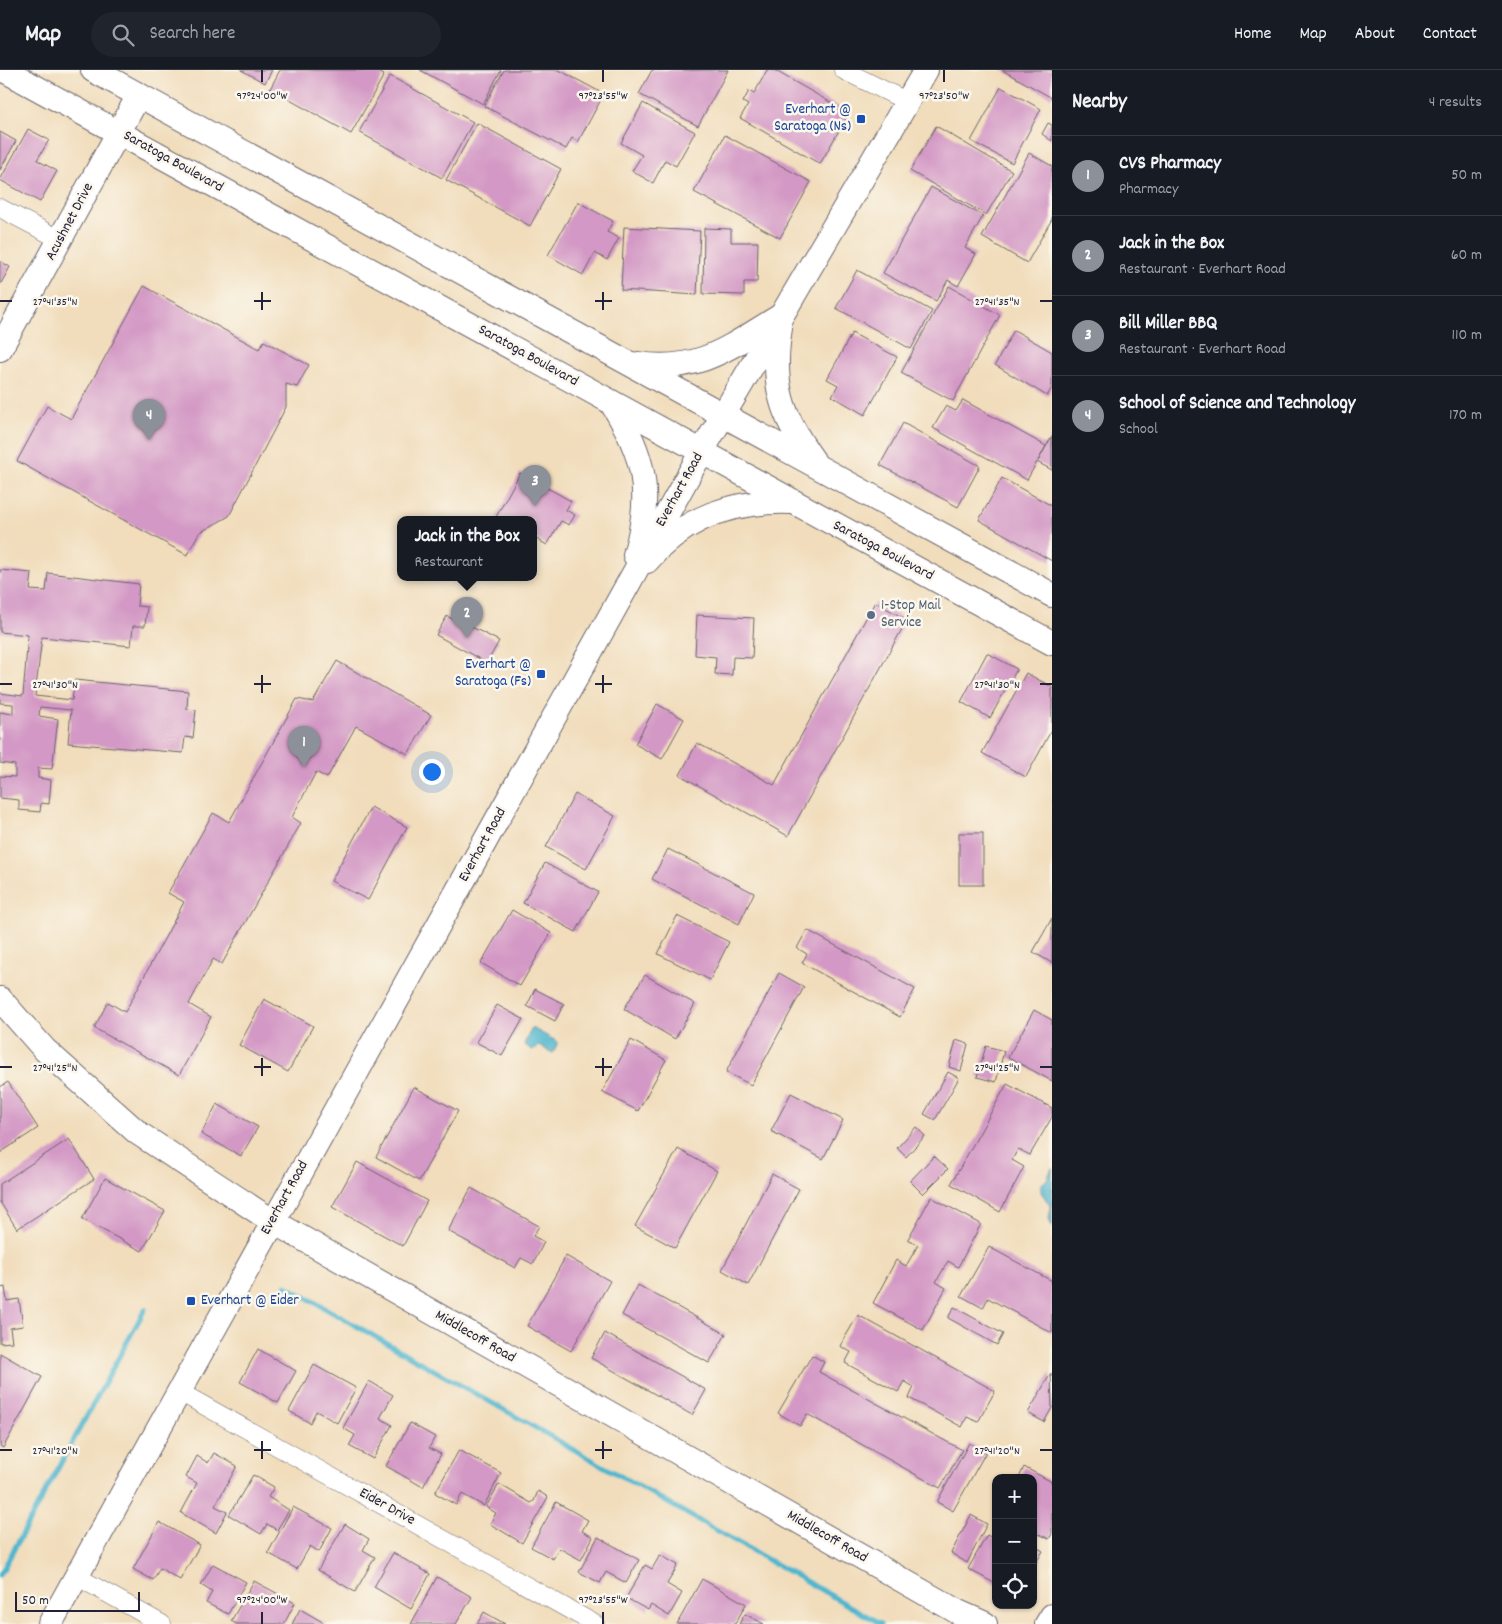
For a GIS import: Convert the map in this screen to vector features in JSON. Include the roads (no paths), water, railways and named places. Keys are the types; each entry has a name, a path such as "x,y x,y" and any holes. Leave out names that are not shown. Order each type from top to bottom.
{"main road":[{"name":"Saratoga Boulevard","path":"4,70 1052,643"},
{"path":"93,70 1052,595"},
{"name":"Everhart Road","path":"50,1624 272,1221 702,450 926,70"},
{"name":"Acushnet Drive","path":"0,349 139,95"},
{"path":"629,363 676,366 704,360 730,348 783,315"},
{"path":"783,315 775,365 781,399 795,434 818,466"},
{"path":"610,401 637,450 645,482 640,533 627,585"},
{"path":"627,585 654,553 686,527 719,510 756,502 794,503"},
{"name":"Middlecoff Road","path":"0,999 45,1050 138,1133 272,1221 958,1612 985,1624"},
{"path":"1047,1624 1052,1616"}],"street":[{"path":"843,70 908,102"},
{"path":"0,208 61,240"},
{"name":"Eider Drive","path":"178,1391 595,1624"},
{"path":"76,1576 162,1624"}],"water":[{"path":"532,1028 558,1042 553,1053 539,1046 532,1050 524,1044"},
{"path":"1052,1168 1052,1227 1049,1219 1051,1207 1041,1192 1041,1184 1046,1181"}],"waterway":[{"path":"286,1286 881,1624"},
{"path":"0,1575 145,1309"}],"place":[{"name":"Everhart @ Saratoga (Ns)","path":"861,119"},
{"name":"School of Science and Technology","path":"149,440"},
{"name":"Bill Miller BBQ","path":"535,506"},
{"name":"1-Stop Mail Service","path":"871,615"},
{"name":"Jack in the Box","path":"467,638"},
{"name":"Everhart @ Saratoga (Fs)","path":"541,674"},
{"name":"CVS Pharmacy","path":"304,767"},
{"name":"Everhart @ Eider","path":"191,1301"}]}
